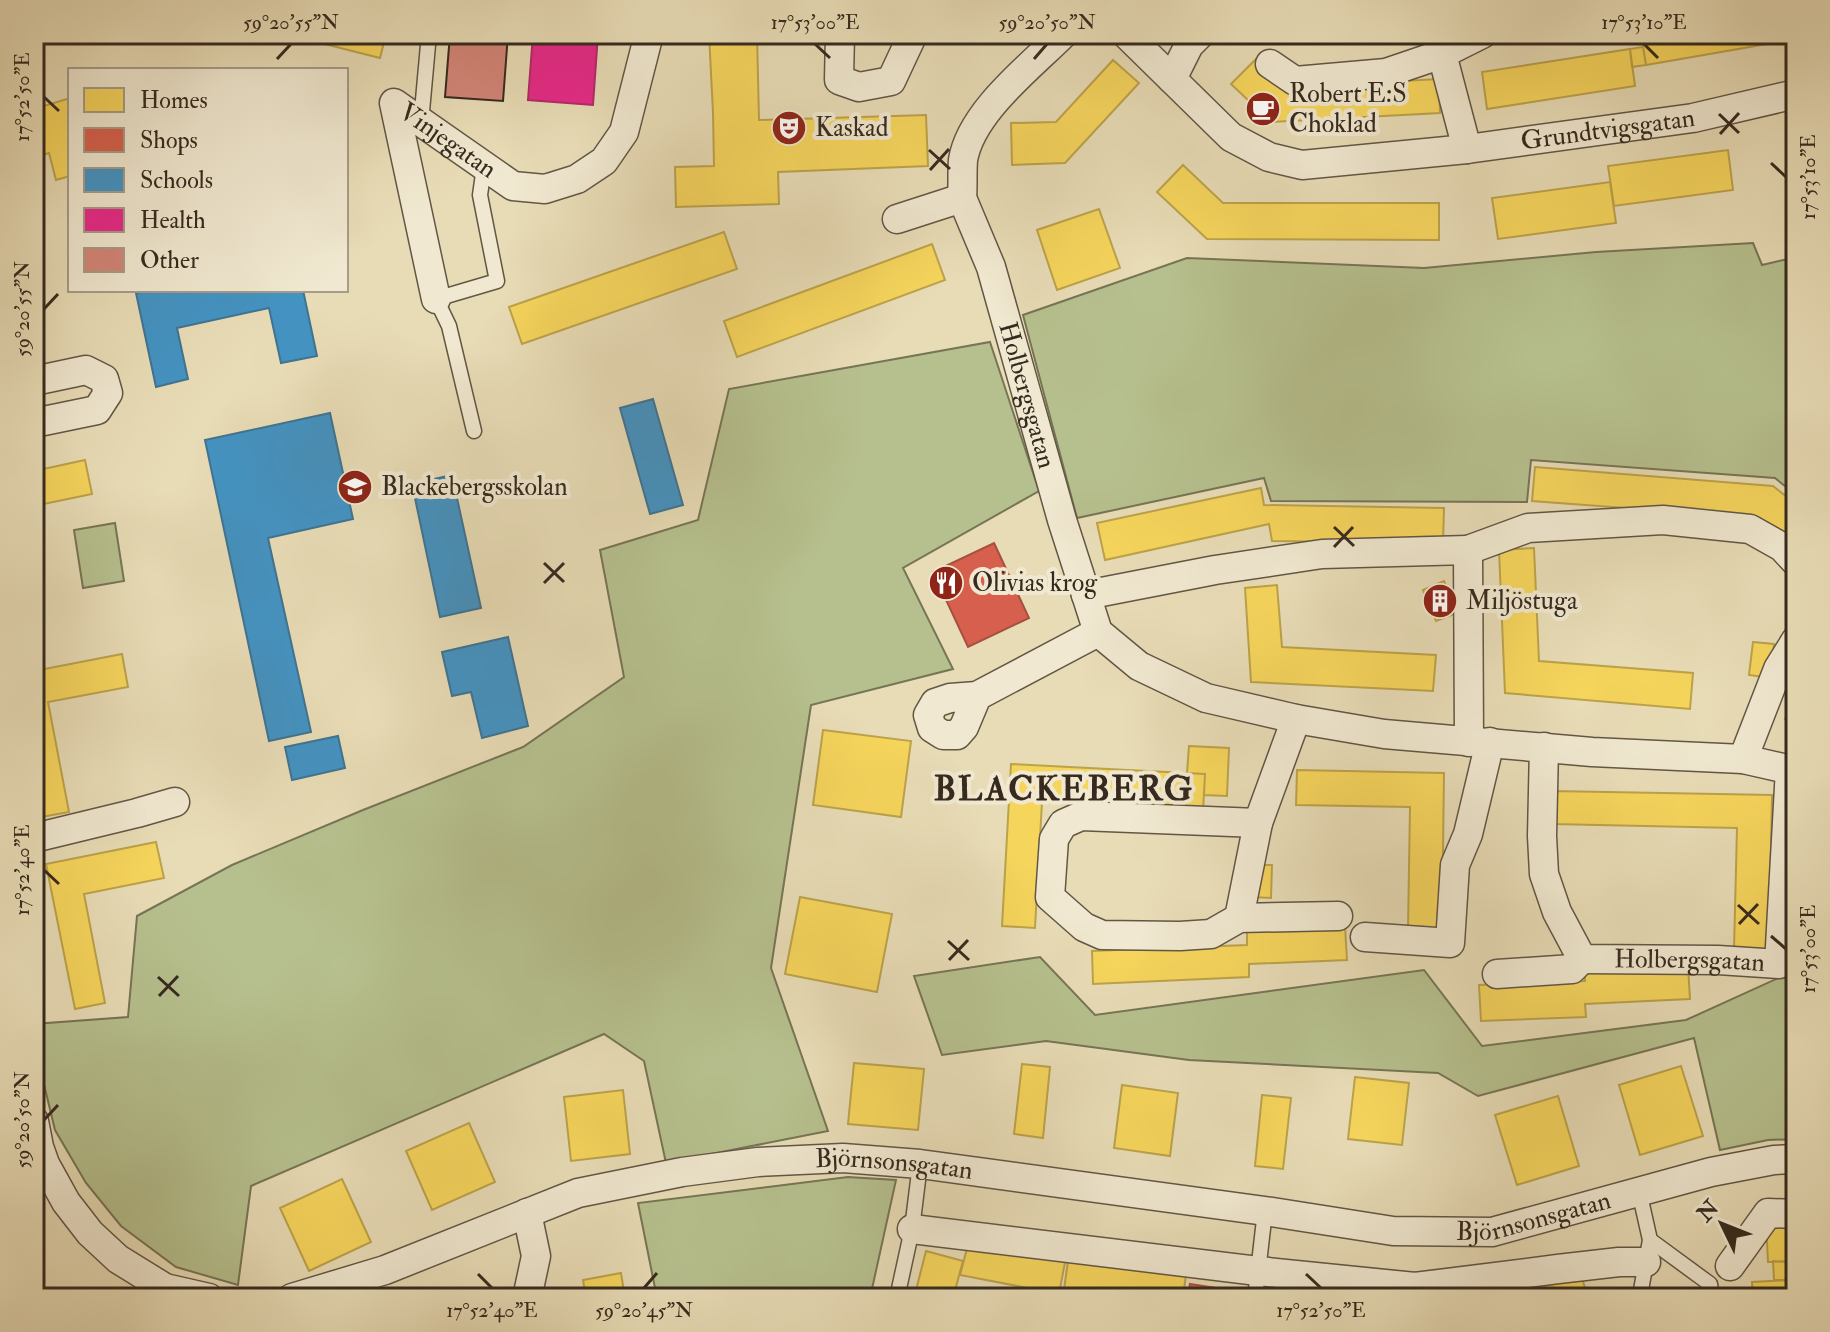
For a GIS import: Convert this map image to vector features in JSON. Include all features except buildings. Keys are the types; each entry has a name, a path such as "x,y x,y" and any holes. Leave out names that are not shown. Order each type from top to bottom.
{"street":[{"name":"Vinjegatan","path":"436,299 394,103 513,186 545,189 577,179 604,161 624,132 649,34"},
{"path":"840,34 839,80 859,87 891,81 913,34"},
{"name":"Holbergsgatan","path":"1063,34 975,127 964,159 962,198 991,267 1062,520 1098,632 1139,666 1206,698 1296,719 1384,734 1544,747 1592,752 1743,759 1793,770 1779,964 1718,960 1582,959 1557,912 1544,874 1544,747"},
{"name":"Grundtvigsgatan","path":"1126,34 1231,137 1269,157 1302,165 1467,149 1693,118 1796,94"},
{"path":"1172,79 1189,45 1200,34"},
{"path":"1270,64 1295,81 1386,73 1440,44 1482,34"},
{"path":"1440,44 1467,149"},
{"path":"897,219 962,198"},
{"path":"34,381 86,370 104,379 108,393 97,410 34,423"},
{"path":"1086,595 1215,570 1322,554 1468,550 1528,528 1663,520 1750,529 1782,547 1796,562"},
{"path":"1365,937 1450,943 1455,865 1468,834 1479,742 1468,550"},
{"path":"977,696 1098,632"},
{"path":"1743,759 1787,672 1796,640"},
{"path":"1239,918 1258,823 1296,719"},
{"path":"34,838 175,802"},
{"path":"1258,823 1081,816 1063,824 1054,839 1050,897 1084,927 1102,935 1211,934 1239,918 1338,916"},
{"path":"1497,974 1572,969 1582,959"},
{"path":"34,1121 45,1164 66,1202 90,1233 163,1293 209,1298"},
{"name":"Björnsonsgatan","path":"292,1298 385,1270 578,1193 682,1172 758,1162 843,1158 920,1164 1393,1231 1492,1232 1711,1172 1796,1159"},
{"path":"527,1213 536,1256 527,1298"},
{"path":"1730,1266 1768,1213 1796,1214"},
{"name":"Björnsonsgatan","path":"912,1229 1256,1285 1415,1287 1619,1262 1648,1251"}],"lane":[{"path":"421,122 429,34"},
{"path":"474,431 449,326 436,299 497,281 480,195 484,167"},
{"path":"897,1298 912,1229 920,1164"},
{"path":"1639,1191 1648,1251 1641,1290 1643,1298"},
{"path":"1256,1285 1265,1211"},
{"path":"1648,1251 1710,1284 1712,1298"}],"green space":[{"path":"1753,243 1762,265 1796,257 1796,495 1775,478 1531,460 1527,502 1271,501 1264,478 1077,518 1023,315 1187,258 1424,268 1596,252"},
{"path":"990,342 1039,491 903,568 953,669 811,705 771,968 828,1131 666,1163 644,1061 604,1034 251,1186 238,1285 176,1267 121,1226 86,1183 55,1130 34,1043 34,1024 128,1017 137,916 232,865 523,747 624,677 600,550 698,520 729,389"},
{"path":"115,523 124,581 83,588 74,530"},
{"path":"1796,848 1796,1139 1768,1140 1720,1150 1694,1038 1478,1096 1438,1073 1189,1060 1046,1041 942,1055 914,976 1040,957 1095,1015 1424,970 1482,1046 1686,1020 1785,975"},
{"path":"848,1177 896,1180 870,1298 657,1298 638,1203"}],"place":[{"name":"Robert E:S Choklad","path":"1263,109"},
{"name":"Kaskad","path":"789,128"},
{"name":"Blackebergsskolan","path":"355,487"},
{"name":"Olivias krog","path":"946,583"},
{"name":"Miljöstuga","path":"1440,601"}],"district":[{"name":"BLACKEBERG","path":"1064,789"}]}
